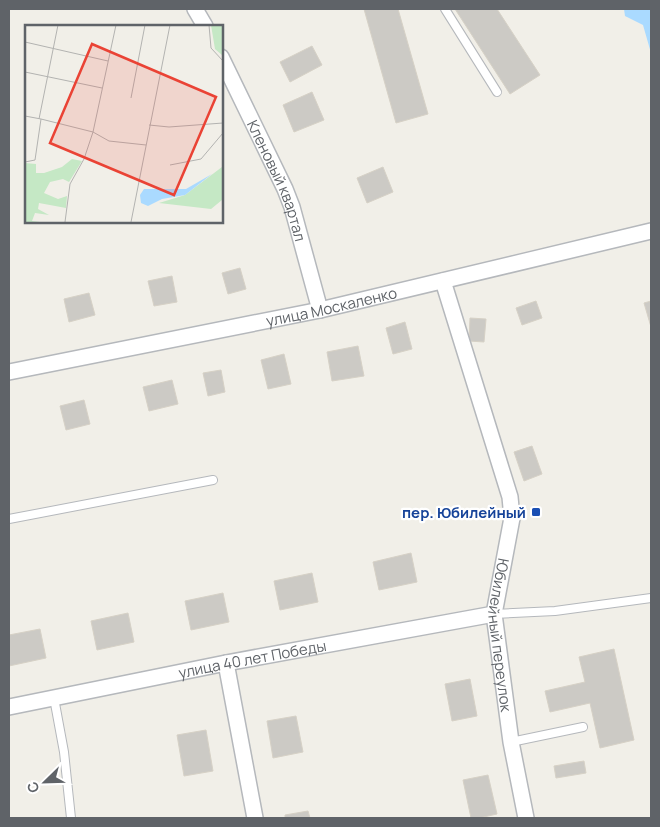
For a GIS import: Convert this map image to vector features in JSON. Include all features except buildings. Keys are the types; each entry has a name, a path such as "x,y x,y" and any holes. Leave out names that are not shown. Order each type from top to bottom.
{"street":[{"path":"195,9 204,25"},
{"name":"Кленовый квартал","path":"222,60 285,189 292,207 320,310"},
{"name":"улица Москаленко","path":"9,372 320,310 651,231"},
{"name":"Юбилейный переулок","path":"443,281 510,497 512,518 494,614 511,742 526,818"},
{"name":"улица 40 лет Победы","path":"9,707 226,663 494,614"},
{"path":"226,663 256,818"}],"lane":[{"path":"445,9 497,92"},
{"path":"9,520 212,480"},
{"path":"494,614 556,610 651,598"},
{"path":"54,698 64,752 72,818"},
{"path":"511,742 583,726"}],"water":[{"path":"624,9 651,9 651,53 643,25 625,16"}],"place":[{"name":"пер. Юбилейный","path":"536,512"}]}
